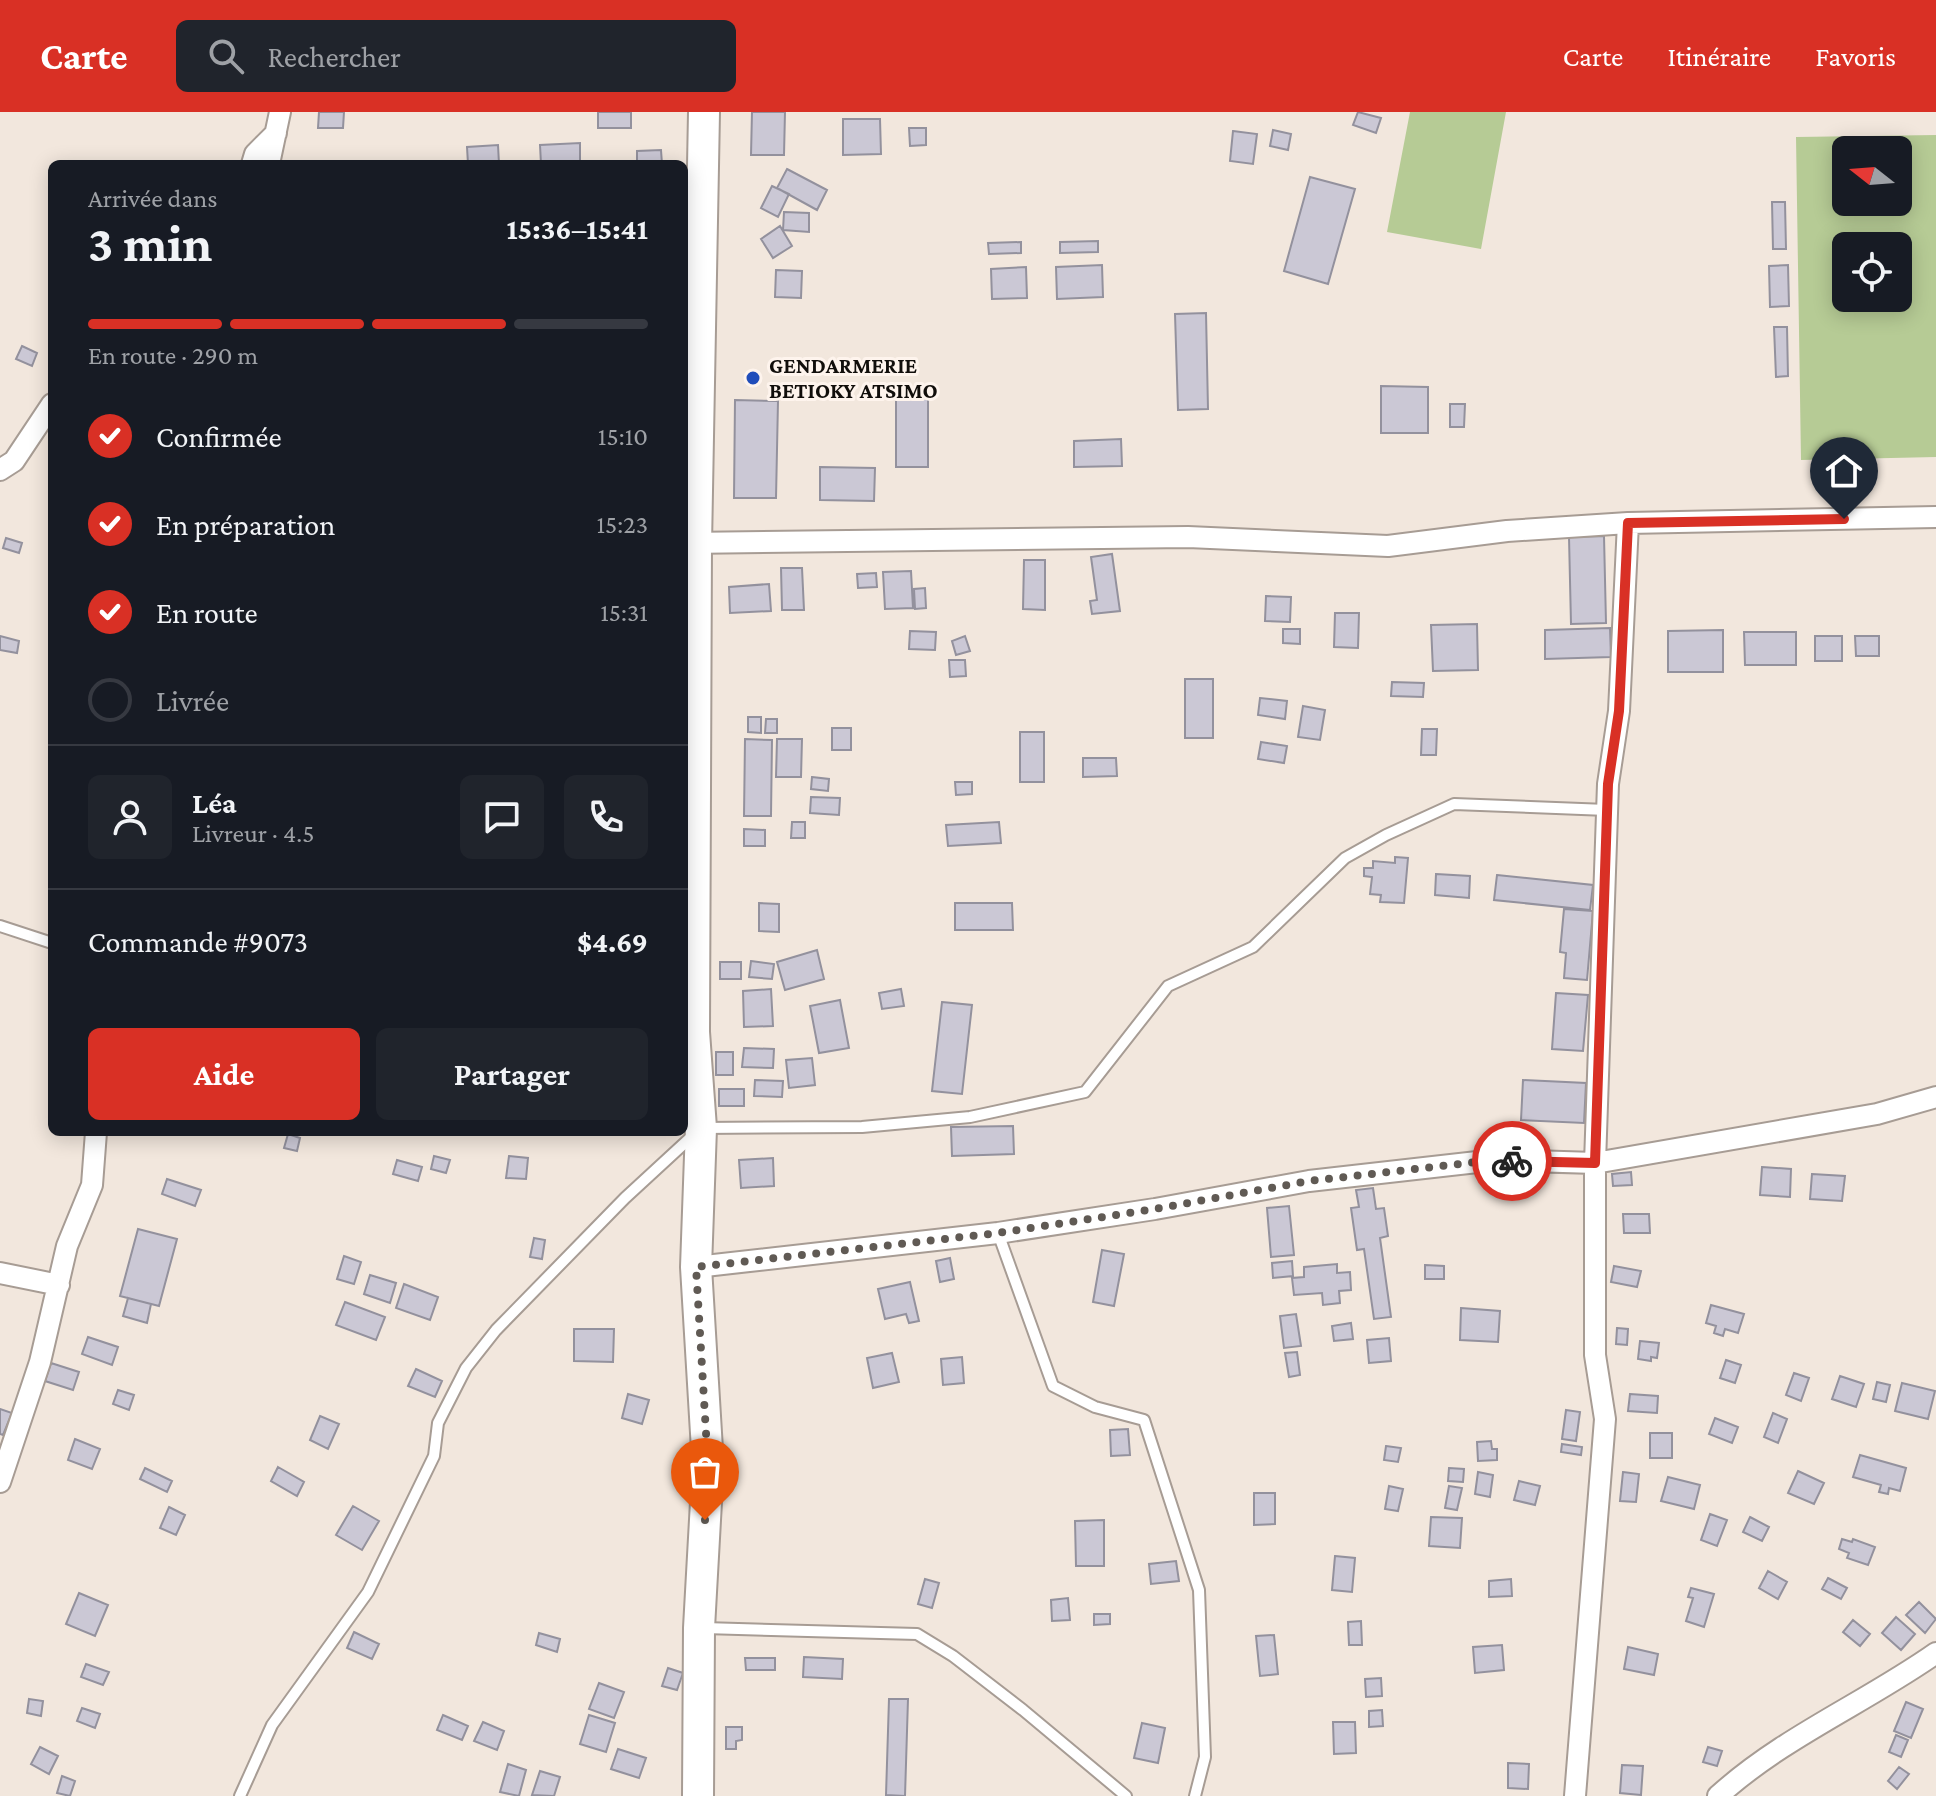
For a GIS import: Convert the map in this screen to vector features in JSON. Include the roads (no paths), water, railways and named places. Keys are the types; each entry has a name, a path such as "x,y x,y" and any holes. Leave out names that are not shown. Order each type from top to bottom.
{"main road":[{"path":"698,1796 699,1628 708,1466 696,1267 701,1128 689,1032 690,544 704,112"}],"street":[{"path":"253,160 278,122"},
{"path":"270,160 278,122"},
{"path":"0,470 14,461 48,410"},
{"path":"690,544 1188,537 1388,546 1507,531 1628,523 1936,517"},
{"path":"1575,1796 1605,1419 1595,1355 1595,1163 1608,784 1619,711 1628,523"},
{"path":"696,1267 998,1233 1309,1181 1495,1160 1595,1163 1877,1114 1936,1097"},
{"path":"0,1482 40,1362 67,1246 92,1185 96,1136"},
{"path":"0,1273 59,1285"},
{"path":"1718,1796 1791,1741 1901,1678 1936,1653"}],"lane":[{"path":"240,1796 272,1725 368,1592 434,1456 438,1423 466,1368 496,1330 625,1198 701,1128 862,1127 908,1123 970,1117 1085,1092 1168,986 1253,947 1345,858 1386,835 1454,804 1607,810"},
{"path":"0,926 48,942"},
{"path":"998,1233 1053,1386 1095,1407 1144,1420 1199,1590 1205,1757 1195,1796"},
{"path":"699,1628 917,1634 953,1656 1023,1710 1126,1796"}],"place":[{"name":"GENDARMERIE BETIOKY ATSIMO","path":"753,378"}]}
